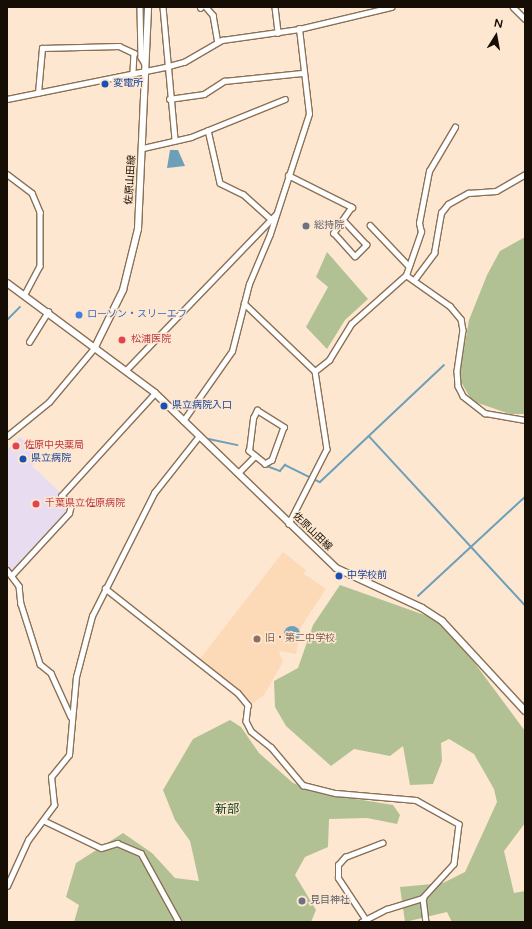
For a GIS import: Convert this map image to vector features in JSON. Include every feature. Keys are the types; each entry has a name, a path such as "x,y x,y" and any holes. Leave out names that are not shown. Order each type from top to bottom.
{"main road":[{"name":"佐原山田線","path":"95,347 112,317 133,256 143,148 148,7"},
{"name":"佐原山田線","path":"7,283 48,311 155,393 336,568 432,613 525,711"}],"street":[{"path":"140,7 141,57 147,69"},
{"path":"163,7 166,67 175,140"},
{"path":"206,7 213,15 218,42"},
{"path":"275,7 278,33"},
{"path":"7,98 38,93 147,69 166,67 184,62 218,42 299,29 391,7"},
{"path":"513,7 525,19"},
{"path":"183,421 226,363 244,303 276,214 309,114 302,73 299,29"},
{"path":"38,93 42,48 119,46 134,53 133,73"},
{"path":"169,99 204,94 224,81 302,73"},
{"path":"143,148 208,130 285,99"},
{"path":"314,372 329,360 351,324 406,275 408,265 421,232 419,223 429,171 455,127"},
{"path":"208,130 220,183 243,194 271,219"},
{"path":"7,174 32,193 40,212 40,266 25,294"},
{"path":"414,280 434,253 441,213 448,204 468,193 496,191 525,174"},
{"path":"288,176 352,208 343,220 334,233 356,256 366,245 343,220"},
{"path":"126,370 276,214"},
{"path":"370,225 408,265"},
{"path":"406,275 450,306 461,320 463,330 457,371 458,386 463,396 485,412 525,420"},
{"path":"244,303 314,372 327,449 289,524"},
{"path":"29,342 48,311"},
{"path":"7,436 49,402 95,347"},
{"path":"12,575 69,513 71,505 61,496 155,393"},
{"path":"260,410 284,427 272,460 265,464 255,456 249,451 250,438 253,418 260,410"},
{"path":"7,886 9,878 28,840 45,821 54,805 51,777 69,754 71,717 87,630 105,588 154,493 199,436"},
{"path":"238,473 255,456"},
{"path":"7,570 19,586 21,604 40,664 51,673 71,717"},
{"path":"105,588 242,696 248,705 246,721 251,731 271,747 303,784 336,793 416,800 459,824 454,864 423,898 363,920 338,878 338,865 345,857 382,843"},
{"path":"45,821 101,848 117,843 141,853 179,922"},
{"path":"423,898 426,922"}],"shaded area":[{"name":"千葉県立佐原病院","path":"20,437 42,456 32,466 61,493 57,497 69,507 13,572 7,567 7,449"},
{"name":"旧・第二中学校","path":"283,552 306,570 304,574 326,589 301,627 296,654 279,651 283,662 264,695 253,703 199,660"}],"green space":[{"path":"525,237 525,414 510,414 472,401 461,382 461,366 469,320 487,275 500,251"},
{"path":"327,252 368,299 345,320 327,349 306,327 328,287 316,277"},
{"path":"340,585 433,618 468,654 525,731 525,823 504,851 514,893 525,891 525,922 452,922 447,912 405,922 400,887 443,883 465,872 497,802 494,789 474,754 449,739 441,743 442,761 433,784 410,785 403,746 390,756 354,749 331,766 286,726 275,707 274,681 298,668 313,625"},
{"path":"230,720 241,727 259,753 293,783 319,793 393,805 400,815 397,824 367,818 329,819 328,847 305,857 295,875 316,910 311,922 74,922 79,905 66,897 76,863 123,833 152,853 175,878 199,881 190,841 175,820 163,790 193,739"}],"water":[{"path":"170,150 178,150 185,166 167,168"},
{"path":"292,626 298,628 300,634 298,640 292,642 286,640 284,634 286,628"}],"waterway":[{"path":"7,320 20,307"},
{"path":"267,466 280,471 285,465 320,482 444,365"},
{"path":"369,436 525,605"},
{"path":"209,439 237,445"},
{"path":"418,596 525,497"}],"place":[{"name":"変電所","path":"105,84"},
{"name":"総持院","path":"306,226"},
{"name":"ローソン・スリーエフ","path":"79,315"},
{"name":"松浦医院","path":"122,340"},
{"name":"県立病院入口","path":"164,406"},
{"name":"佐原中央薬局","path":"16,446"},
{"name":"県立病院","path":"23,459"},
{"name":"千葉県立佐原病院","path":"36,504"},
{"name":"中学校前","path":"339,576"},
{"name":"旧・第二中学校","path":"257,639"},
{"name":"見目神社","path":"302,901"}],"district":[{"name":"新部","path":"227,810"}]}
